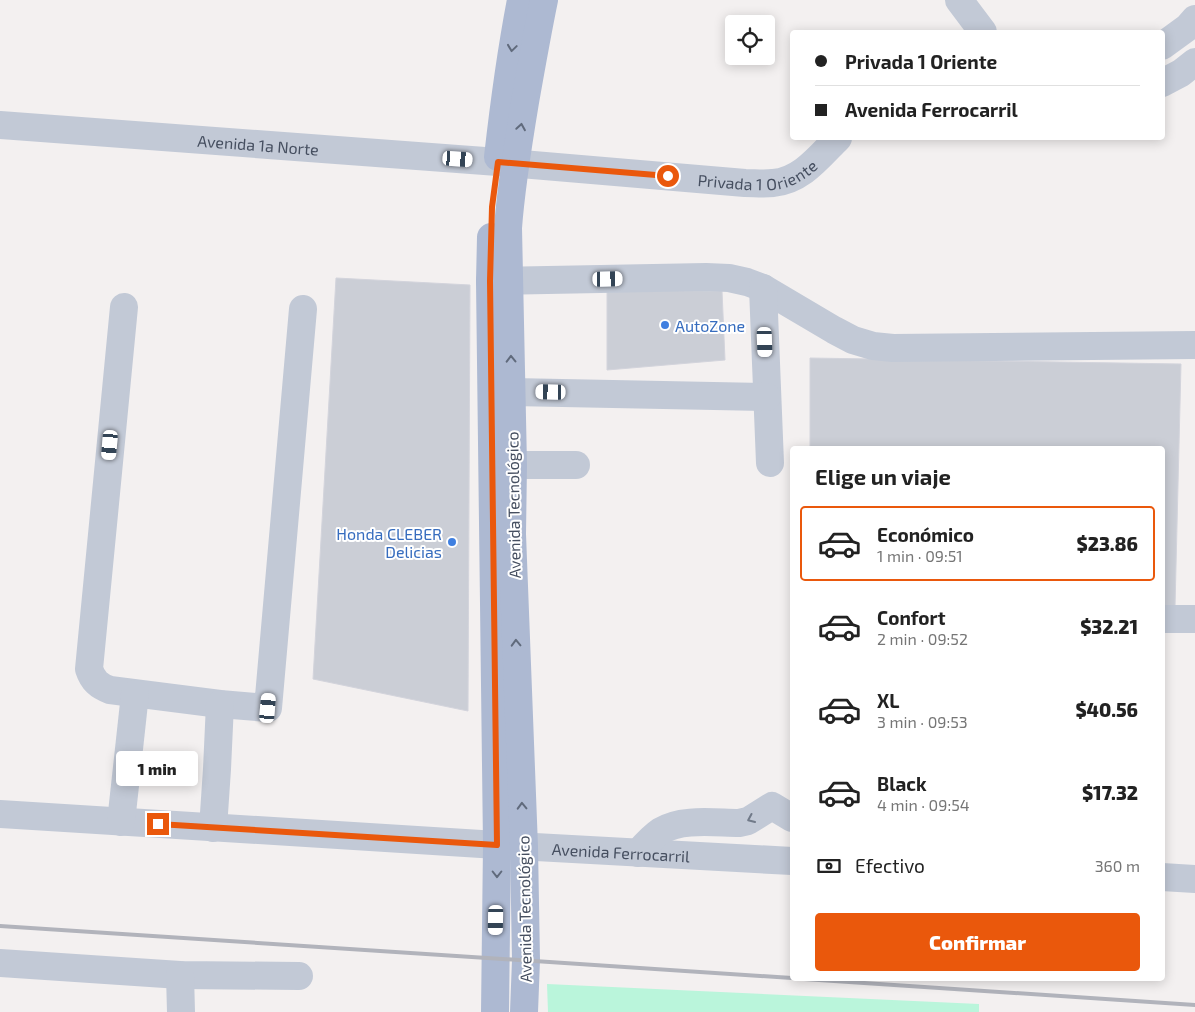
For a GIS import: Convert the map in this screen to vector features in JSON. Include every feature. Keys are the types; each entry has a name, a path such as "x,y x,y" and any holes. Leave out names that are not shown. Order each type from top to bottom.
{"main road":[{"name":"Avenida Tecnológico","path":"495,1012 500,281 508,228 510,199 506,163 505,98 521,0"},
{"name":"Avenida Tecnológico","path":"506,163 544,0"},
{"name":"Avenida Tecnológico","path":"500,281 512,392 512,534 524,847 526,960 524,1012"}],"street":[{"path":"959,0 982,30"},
{"path":"1165,44 1188,27 1195,19"},
{"path":"1165,82 1182,73 1195,62"},
{"name":"Avenida 1a Norte","path":"0,125 506,163"},
{"name":"Privada 1 Oriente","path":"506,163 774,184 790,180 808,169 836,140"},
{"path":"500,281 729,278 763,288 853,340 873,346 893,348 1195,345"},
{"path":"763,288 770,462"},
{"path":"124,307 89,669 91,677 101,687 110,690 268,708 303,309"},
{"path":"512,392 767,397"},
{"path":"513,465 576,465"},
{"path":"1165,619 1195,619"},
{"path":"121,822 135,694"},
{"path":"213,828 220,704"},
{"path":"638,853 655,835 682,822 739,823 748,821 772,806 790,817"},
{"name":"Avenida Ferrocarril","path":"0,814 524,847 790,861"},
{"path":"1165,877 1195,879"},
{"path":"0,962 180,975 299,976"},
{"path":"180,975 181,1012"}],"green space":[{"path":"547,984 979,1004 979,1012 548,1012"}],"building":[{"path":"336,278 470,285 468,711 313,679"},
{"name":"AutoZone","path":"607,290 722,291 725,360 607,370"},
{"path":"810,358 1181,364 1175,607 1165,607 1165,446 810,446"}],"railway":[{"path":"0,926 790,978"},
{"path":"834,981 1195,1005"}],"place":[{"name":"AutoZone","path":"665,325"},
{"name":"Honda CLEBER Delicias","path":"452,542"}],"route":[{"path":"158,824 497,845 490,240 498,162 668,176"}]}
